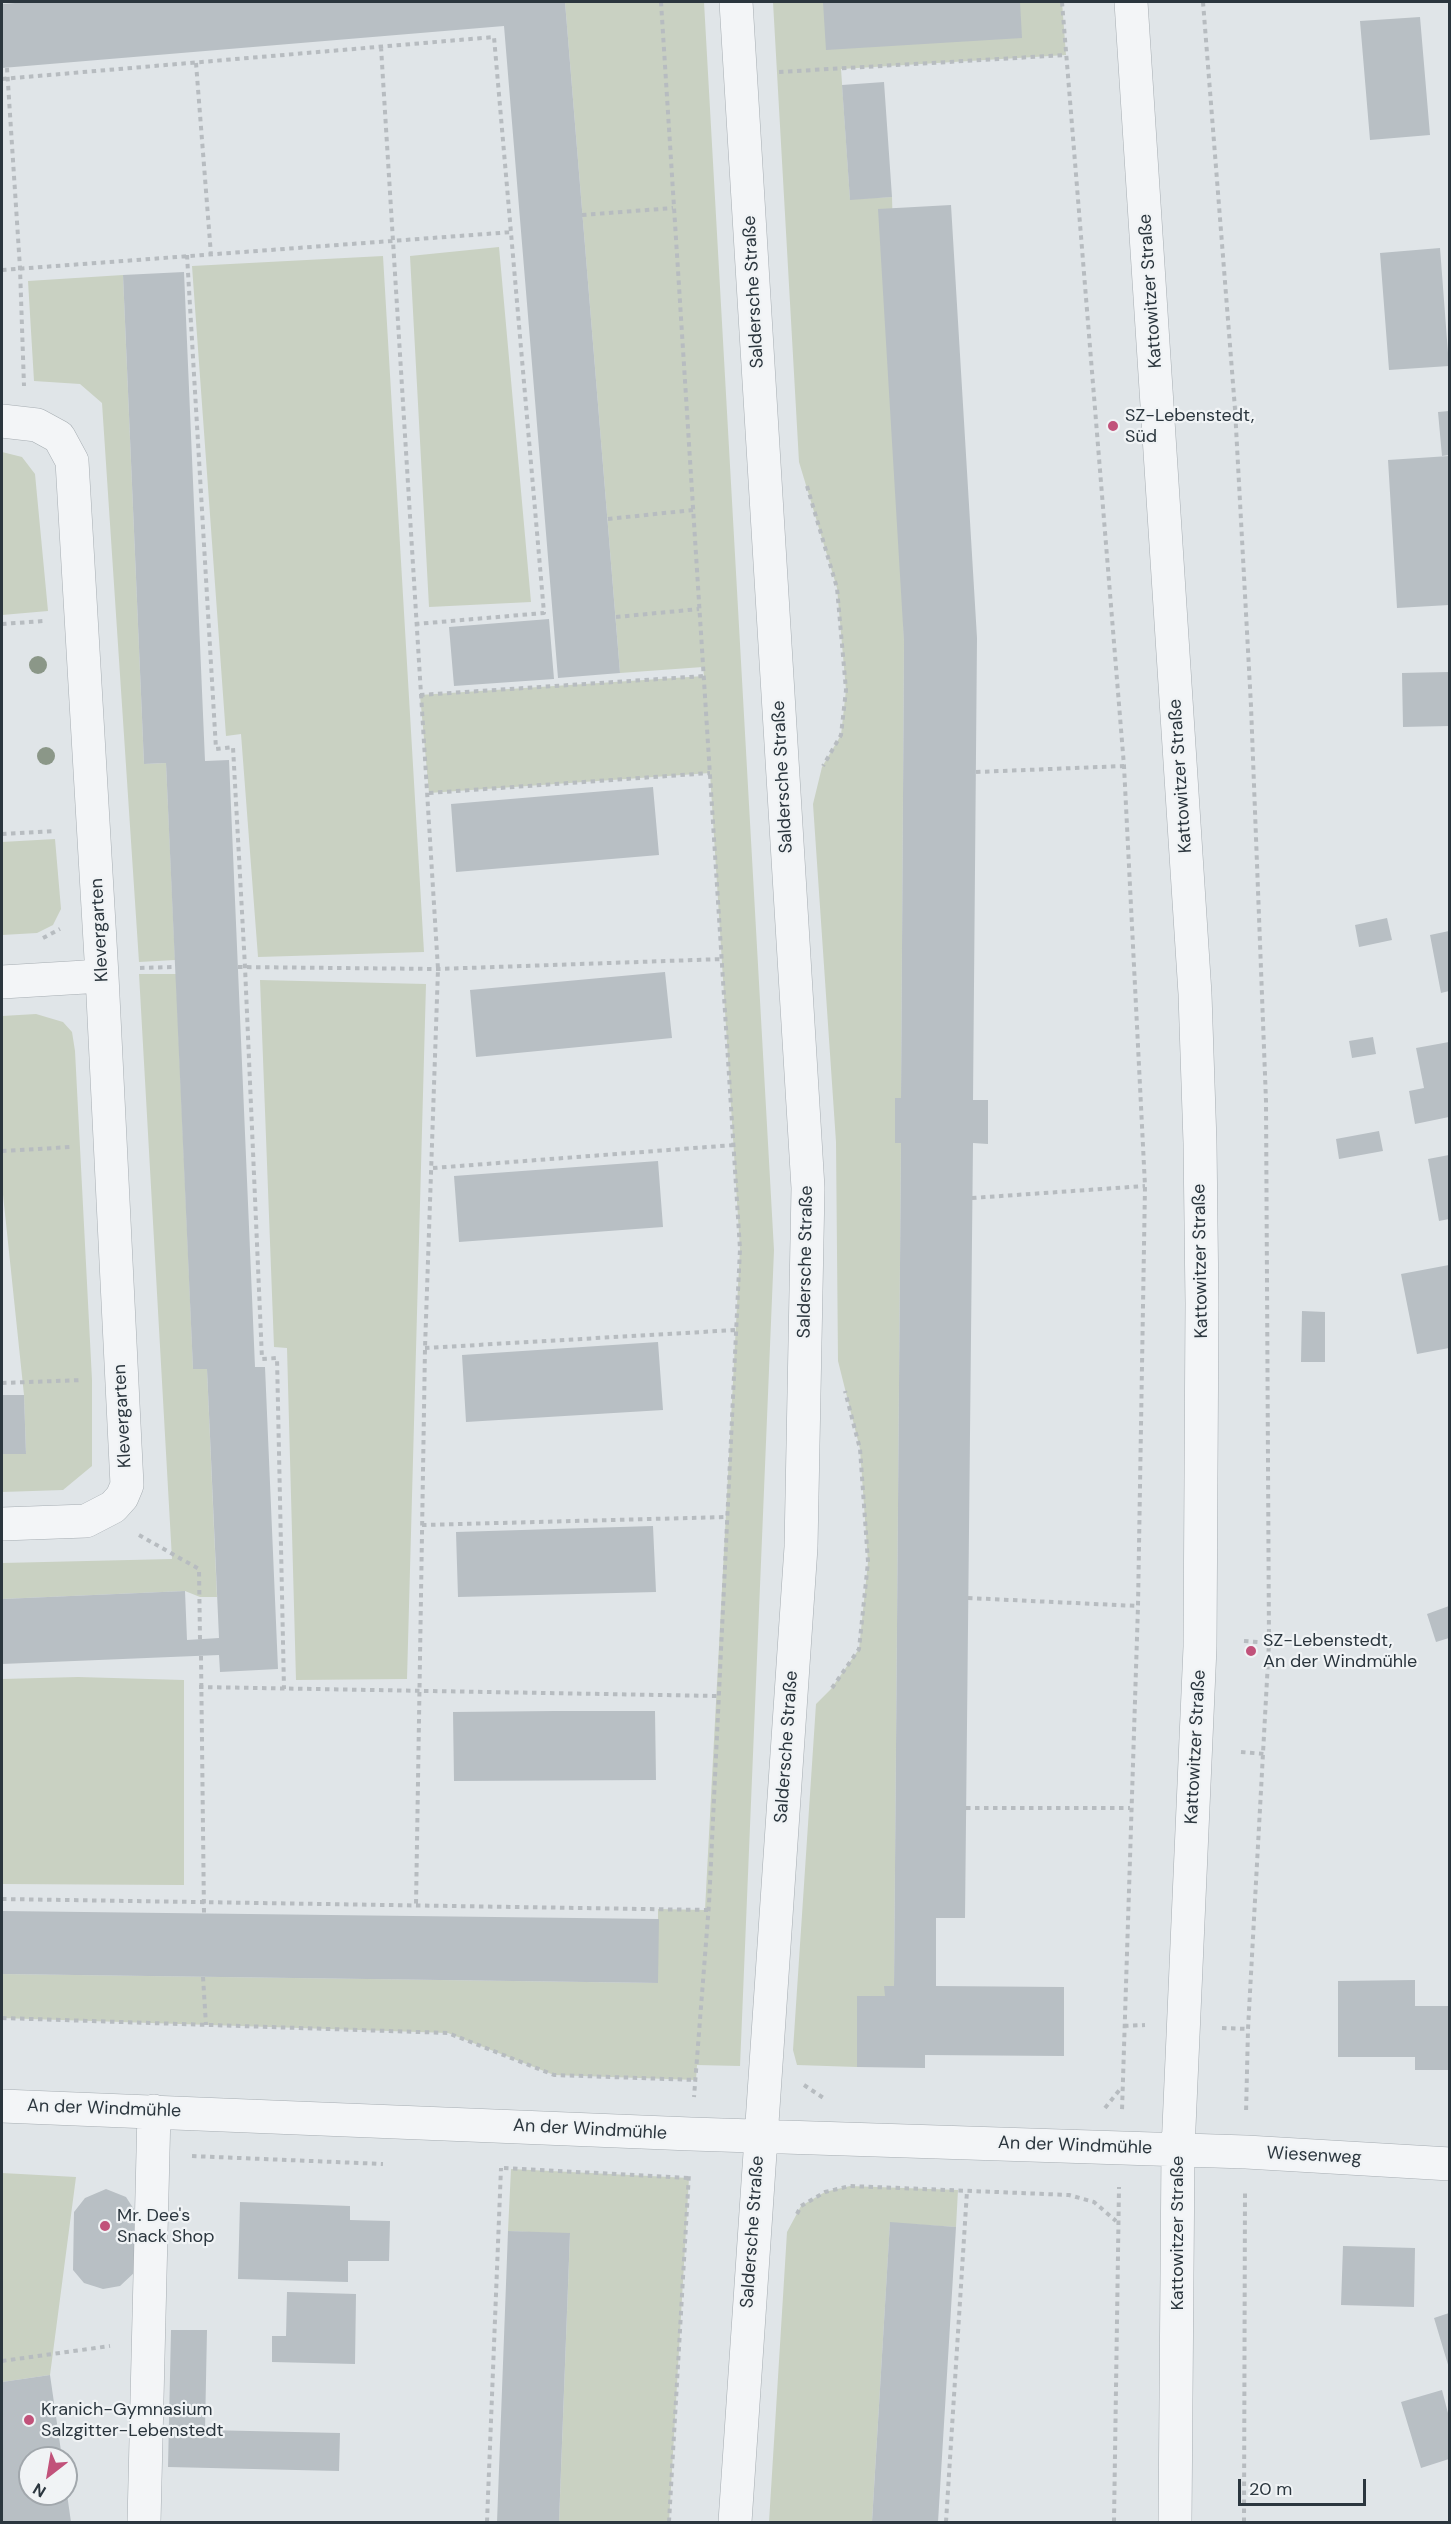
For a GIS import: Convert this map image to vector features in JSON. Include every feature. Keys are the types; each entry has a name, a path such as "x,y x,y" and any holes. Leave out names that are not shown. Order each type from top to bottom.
{"street":[{"name":"Saldersche Straße","path":"735,2523 759,2136 801,1547 808,1188 736,2"},
{"name":"Kattowitzer Straße","path":"1131,2 1195,994 1203,1303 1200,1647 1178,2150 1176,2523"},
{"name":"Klevergarten","path":"2,1524 86,1521 113,1507 122,1497 127,1485 117,972 72,461 59,437 37,425 3,421"},
{"path":"2,982 117,972"},
{"name":"An der Windmühle","path":"2,2106 692,2134 1178,2150"},
{"path":"144,2523 151,2155 154,2111"},
{"name":"Wiesenweg","path":"1178,2150 1449,2164"}],"path":[{"path":"661,2 740,1249 708,1910 689,2178 669,2523"},
{"path":"1062,2 1124,766 1144,1186 1138,1606 1121,2087"},
{"path":"1203,2 1235,409 1251,706 1266,1101 1269,1643 1265,1754 1248,2029 1244,2523"},
{"path":"4,79 494,37 544,613 416,624"},
{"path":"381,47 420,695 429,793 438,969 433,1168 425,1348 416,1905"},
{"path":"778,72 1066,55"},
{"path":"196,63 211,255"},
{"path":"7,68 4,79 20,268 24,390"},
{"path":"582,215 673,208"},
{"path":"2,270 512,232"},
{"path":"188,255 216,749 232,747 245,967 262,1359 277,1358 284,1689"},
{"path":"608,519 693,510"},
{"path":"616,617 699,609"},
{"path":"2,624 48,621"},
{"path":"420,695 704,676"},
{"path":"976,772 1124,766"},
{"path":"429,793 710,773"},
{"path":"2,834 56,830"},
{"path":"238,967 438,969 723,959"},
{"path":"117,972 175,967"},
{"path":"433,1168 734,1145"},
{"path":"2,1151 80,1146"},
{"path":"972,1198 1144,1186"},
{"path":"425,1348 736,1330"},
{"path":"2,1383 92,1380"},
{"path":"422,1524 727,1517"},
{"path":"140,1534 199,1569 200,1640"},
{"path":"969,1598 1138,1606"},
{"path":"1244,1641 1269,1643"},
{"path":"201,1656 199,1687 204,1914"},
{"path":"199,1687 718,1696"},
{"path":"1241,1752 1265,1754"},
{"path":"966,1808 1130,1808"},
{"path":"2,1899 708,1910"},
{"path":"203,1977 206,2025"},
{"path":"2,2018 448,2033 554,2075 696,2080"},
{"path":"800,2074 803,2084 833,2104"},
{"path":"151,2155 385,2164"},
{"path":"490,2168 689,2178"},
{"path":"487,2523 501,2168"},
{"path":"792,2224 801,2206 825,2192 850,2186 1069,2195 1094,2202 1117,2222 1114,2523"},
{"path":"946,2523 967,2191"},
{"path":"2,2361 147,2341"}],"green space":[{"path":"565,2 704,2 774,1250 740,2066 697,2065 696,2080 554,2075 448,2033 2,2018 2,1974 658,1983 658,1909 705,1910 740,1249 710,773 429,793 420,695 704,676 703,667 620,673"},
{"path":"773,2 1062,2 1066,55 841,69 850,199 892,197 904,642 901,1098 895,1143 901,1143 894,1986 885,1986 885,1996 857,1996 857,2067 797,2065 793,2050 816,1704 831,1689 859,1649 868,1562 860,1449 838,1361 836,1142 813,804 822,767 841,735 846,690 837,588 799,462"},
{"path":"499,247 531,602 429,607 410,256"},
{"path":"383,256 424,952 258,957 241,734 226,736 192,266"},
{"path":"123,275 144,764 166,763 175,960 139,962 102,403 80,384 34,381 28,281"},
{"path":"2,452 22,457 35,474 48,611 2,615"},
{"path":"55,839 61,909 53,925 37,933 2,935 2,842"},
{"path":"139,974 176,974 193,1369 207,1369 217,1597 200,1597 185,1591 2,1599 2,1563 172,1559"},
{"path":"260,980 426,984 407,1679 296,1680 287,1348 274,1347"},
{"path":"36,1014 63,1022 72,1032 75,1051 92,1380 92,1466 63,1490 2,1492 2,1454 26,1453 24,1395 2,1185 2,1016"},
{"path":"78,1677 184,1680 184,1885 2,1884 2,1679"},
{"path":"511,2169 689,2178 669,2522 559,2522 570,2234 508,2231"},
{"path":"2,2173 76,2177 50,2375 2,2382"},
{"path":"850,2186 958,2190 956,2227 890,2223 872,2522 769,2522 787,2232 801,2206 825,2192"}],"building":[{"path":"28,2 565,2 620,673 558,678 504,26 2,68 2,4"},
{"path":"823,2 1020,2 1022,38 826,50"},
{"path":"1420,17 1430,135 1370,140 1360,21"},
{"path":"884,82 892,197 850,200 842,85"},
{"path":"951,205 977,638 973,1100 988,1100 988,1144 973,1143 965,1918 936,1918 936,1986 1064,1987 1064,2056 925,2055 925,2068 857,2067 857,1996 885,1996 884,1986 894,1986 901,1143 895,1143 895,1098 901,1098 904,642 878,209"},
{"path":"1440,248 1449,366 1389,370 1380,253"},
{"path":"184,272 205,761 229,760 255,1367 265,1367 278,1669 220,1672 219,1655 2,1664 2,1599 185,1591 187,1640 219,1638 207,1369 193,1369 166,763 144,764 123,275"},
{"path":"1449,411 1449,455 1442,456 1438,412"},
{"path":"1449,456 1449,605 1397,608 1388,460"},
{"path":"549,619 554,679 454,686 449,627"},
{"path":"1449,672 1449,726 1403,727 1402,673"},
{"path":"653,787 659,855 456,872 451,804"},
{"path":"1387,918 1392,940 1359,947 1355,925"},
{"path":"1449,931 1449,991 1441,993 1430,935"},
{"path":"665,972 672,1038 476,1057 470,990"},
{"path":"1373,1037 1376,1054 1352,1058 1349,1041"},
{"path":"1449,1042 1449,1117 1415,1124 1409,1091 1424,1088 1416,1048"},
{"path":"1379,1131 1383,1151 1339,1159 1336,1139"},
{"path":"1449,1155 1449,1219 1439,1221 1428,1159"},
{"path":"658,1161 663,1227 459,1242 454,1176"},
{"path":"1449,1265 1449,1348 1417,1354 1401,1274"},
{"path":"1302,1311 1325,1312 1325,1362 1301,1362"},
{"path":"658,1342 663,1410 466,1422 462,1355"},
{"path":"2,1395 24,1395 26,1454 2,1454"},
{"path":"653,1526 656,1592 458,1597 456,1532"},
{"path":"1449,1606 1449,1638 1436,1642 1427,1614"},
{"path":"655,1711 656,1780 454,1781 453,1712"},
{"path":"2,1911 659,1919 658,1983 2,1974"},
{"path":"1415,1980 1415,2006 1449,2006 1449,2070 1415,2070 1415,2057 1338,2057 1338,1981"},
{"path":"106,2189 126,2197 137,2214 136,2271 120,2286 103,2289 84,2283 73,2270 74,2212 85,2198"},
{"path":"240,2202 350,2206 350,2220 390,2221 389,2261 348,2261 348,2282 238,2279"},
{"path":"890,2222 956,2227 938,2522 872,2522"},
{"path":"508,2231 570,2233 559,2522 497,2522"},
{"path":"1343,2246 1415,2248 1414,2307 1341,2305"},
{"path":"287,2292 356,2294 355,2364 272,2362 272,2336 286,2336"},
{"path":"1449,2313 1449,2368 1434,2318"},
{"path":"171,2330 207,2330 205,2430 340,2433 339,2471 168,2467"},
{"name":"Kranich-Gymnasium Salzgitter-Lebenstedt","path":"50,2375 60,2446 18,2446 18,2506 69,2506 71,2522 2,2522 2,2382"},
{"path":"1442,2390 1449,2417 1449,2459 1421,2468 1401,2402"}],"place":[{"name":"SZ-Lebenstedt, Süd","path":"1113,426"},
{"name":"SZ-Lebenstedt, An der Windmühle","path":"1251,1651"},
{"name":"Mr. Dee's Snack Shop","path":"105,2226"},
{"name":"Kranich-Gymnasium Salzgitter-Lebenstedt","path":"29,2420"}]}
